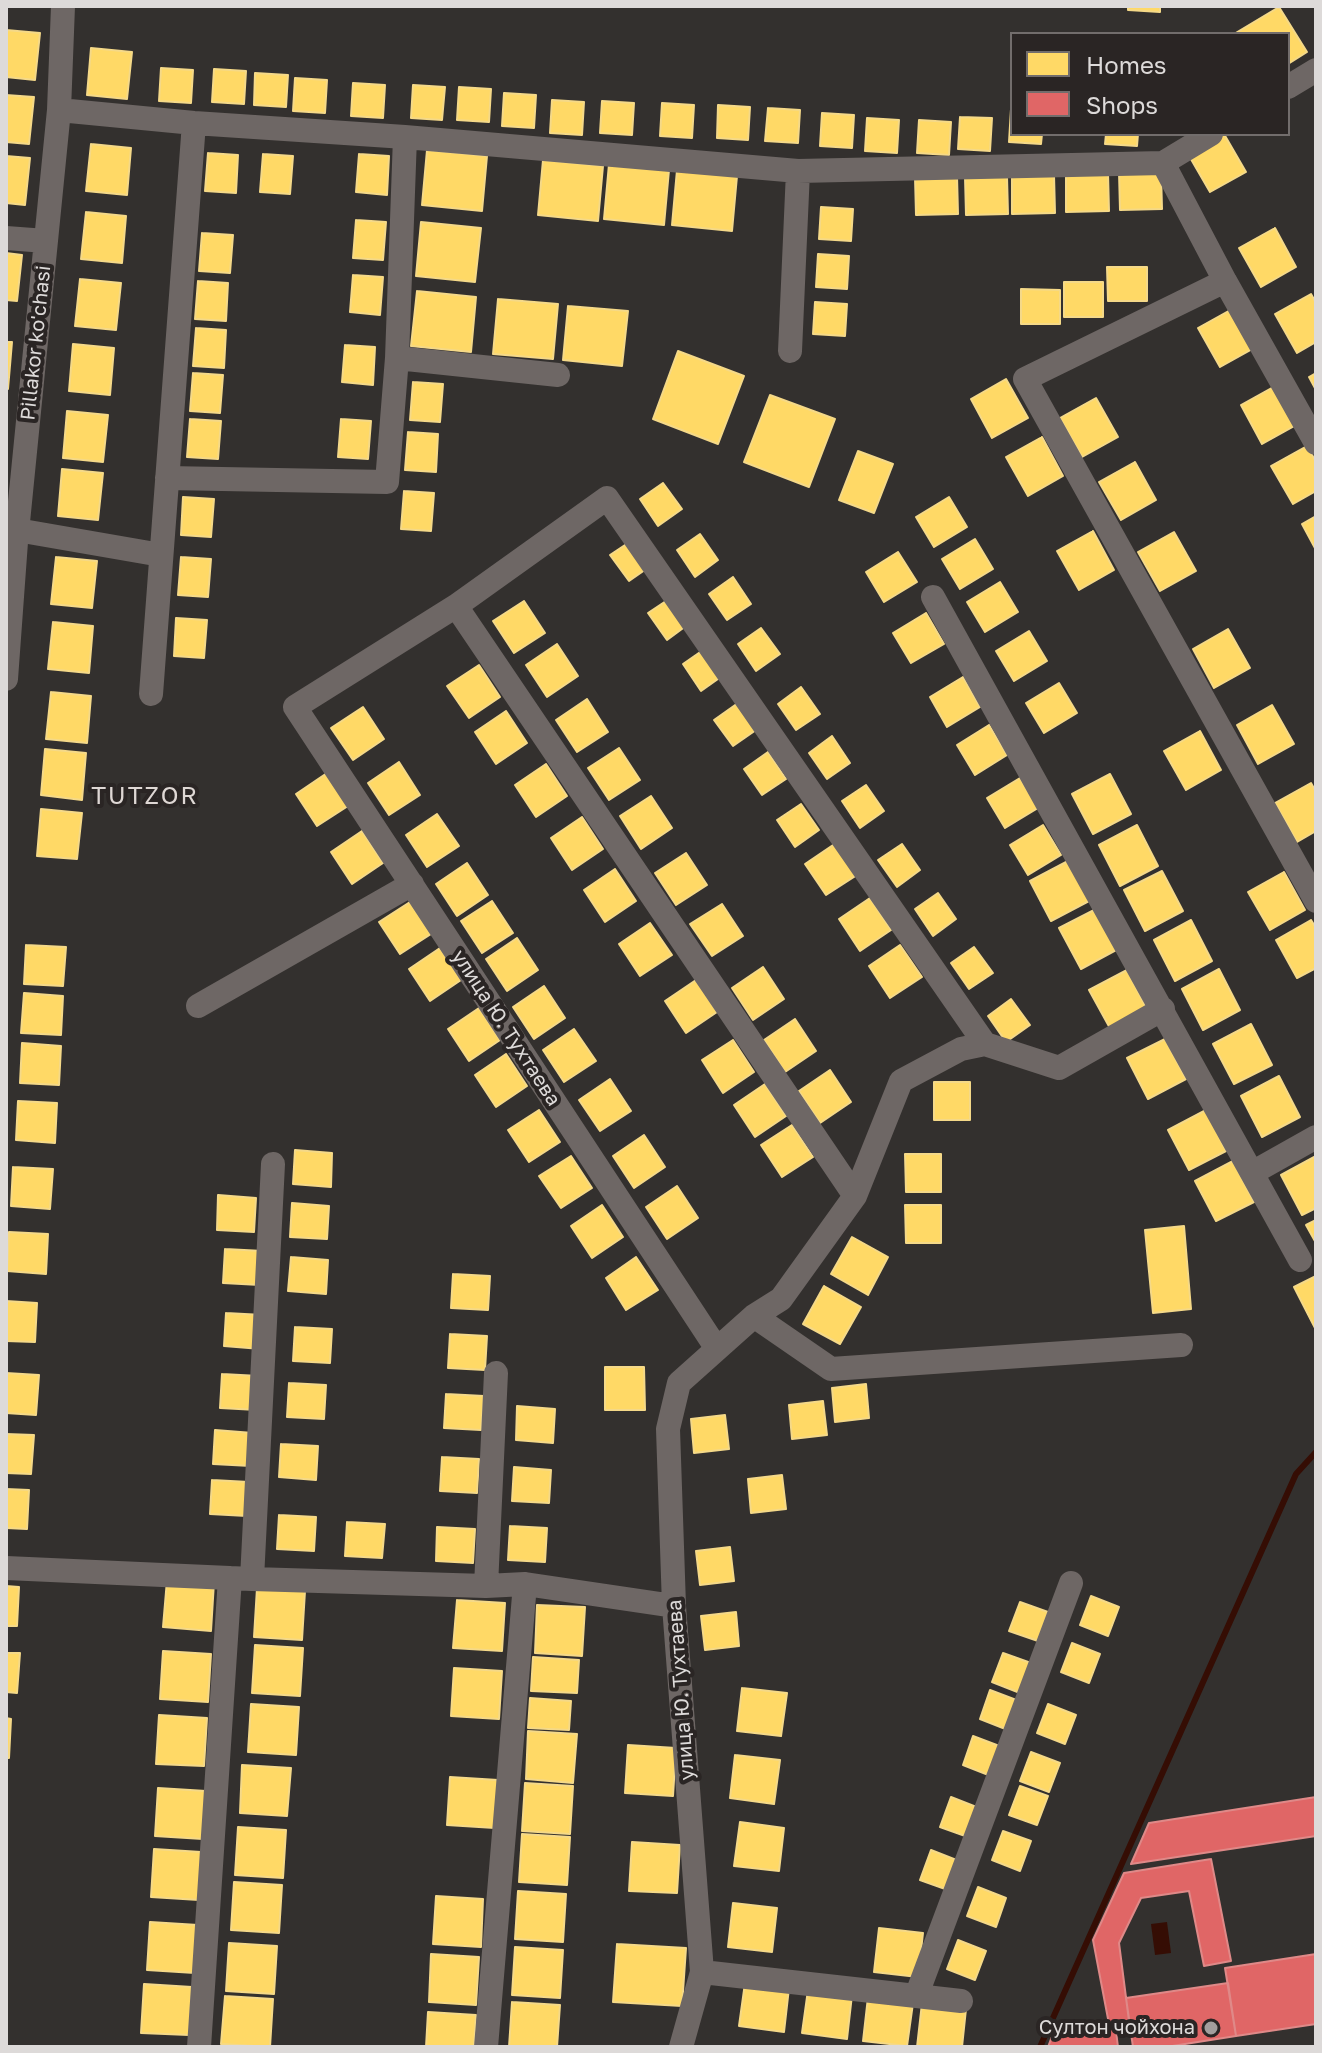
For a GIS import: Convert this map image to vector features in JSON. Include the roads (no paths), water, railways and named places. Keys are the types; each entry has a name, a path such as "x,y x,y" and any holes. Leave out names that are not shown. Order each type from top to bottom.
{"street":[{"name":"Pillakor ko'chasi","path":"6,679 17,530 59,110 63,6"},
{"path":"1290,86 1316,70"},
{"path":"59,110 798,171 1163,163 1208,136"},
{"path":"151,694 194,123"},
{"path":"167,478 387,482 397,358 405,137"},
{"path":"1163,163 1316,443"},
{"path":"790,351 798,171"},
{"path":"6,238 46,241"},
{"path":"1225,281 1025,379 1316,901"},
{"path":"397,358 558,375"},
{"path":"855,1196 456,606 607,498 985,1044 1059,1068 1163,1009"},
{"path":"17,530 161,555"},
{"path":"933,597 1300,1260"},
{"name":"улица Ю. Тухтаева","path":"456,606 295,707 717,1349"},
{"path":"198,1006 412,884"},
{"name":"улица Ю. Тухтаева","path":"681,2047 702,1972 674,1606 668,1429 679,1383 754,1316 781,1299 855,1196 901,1081 961,1049 985,1044"},
{"path":"1252,1173 1316,1137"},
{"path":"199,2047 241,1578 273,1164"},
{"path":"754,1316 831,1369 1181,1345"},
{"path":"486,1586 496,1373"},
{"path":"6,1568 486,1586 525,1584 674,1606"},
{"path":"917,1994 1071,1583"},
{"path":"486,2047 525,1584"},
{"path":"702,1972 961,2001"}],"waterway":[{"path":"1040,2047 1296,1474 1316,1452"}],"place":[{"name":"Султон чойхона","path":"1211,2028"}],"district":[{"name":"TUTZOR","path":"145,796"}]}
